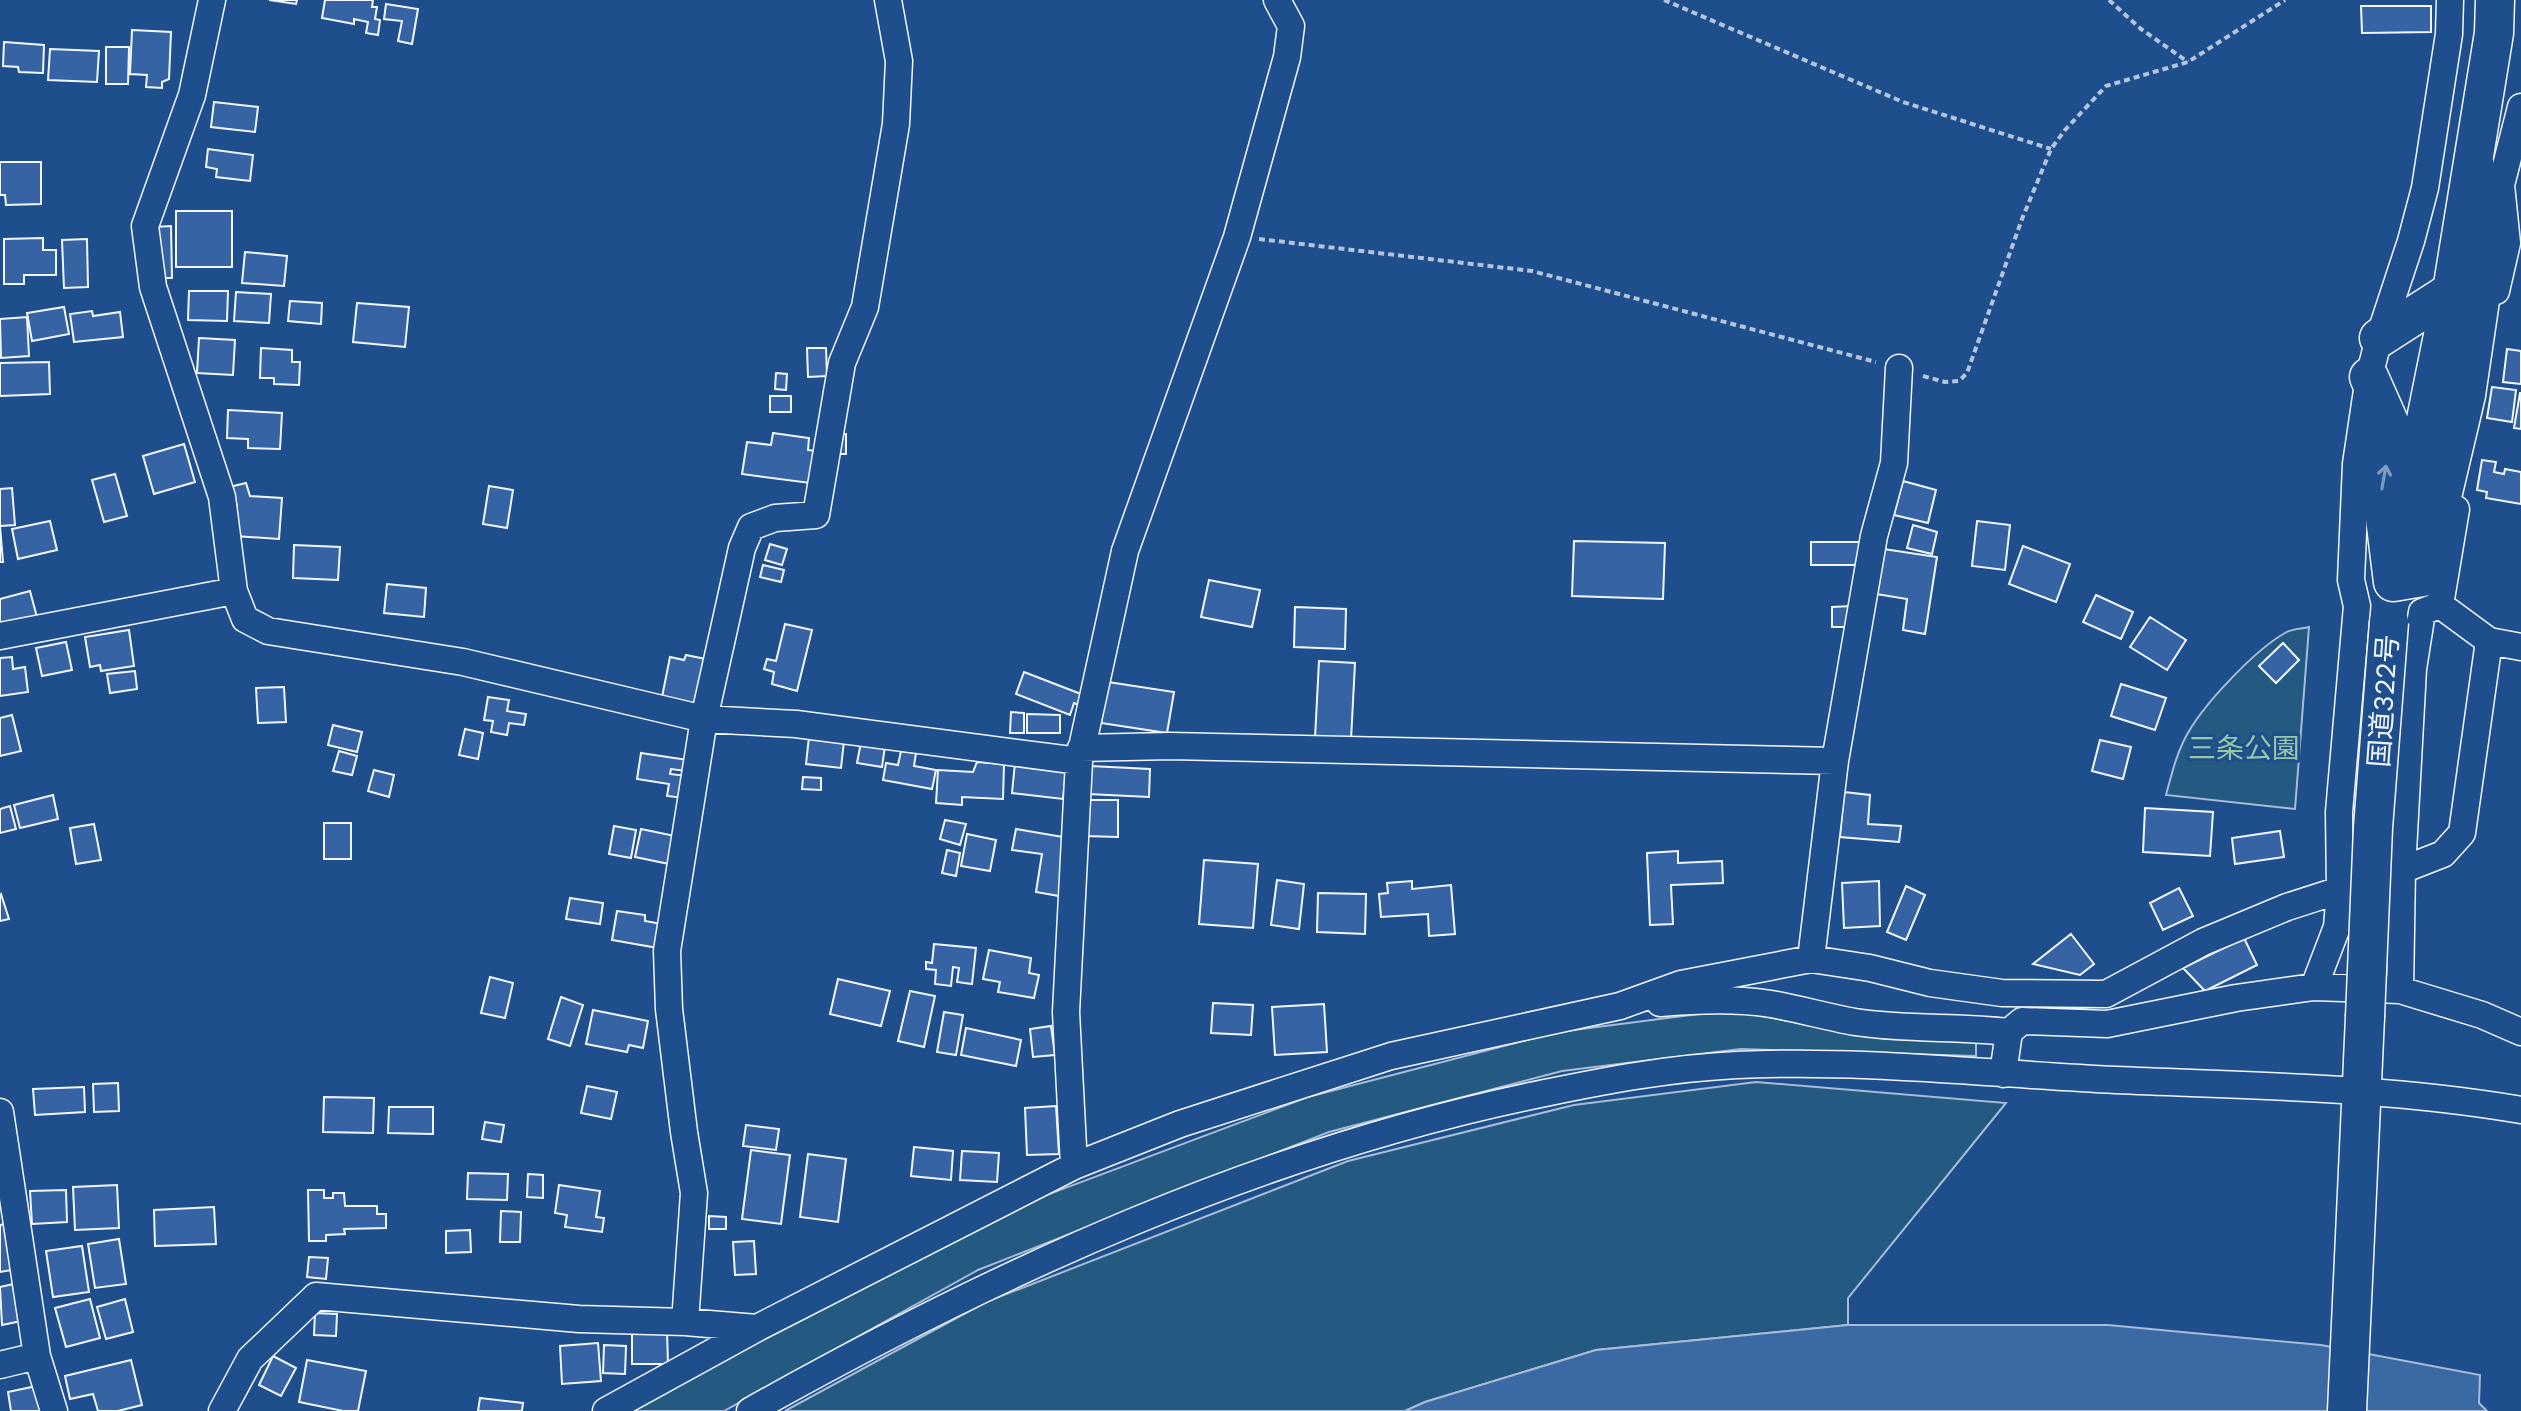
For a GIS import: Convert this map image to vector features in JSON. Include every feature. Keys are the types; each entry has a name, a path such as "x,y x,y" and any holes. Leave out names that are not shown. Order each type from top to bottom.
{"highway":[{"name":"国道322号","path":"2347,1411 2364,1092 2373,828 2393,582 2452,291 2494,33 2495,0"},
{"path":"2369,377 2392,429 2382,493 2393,582 2423,577 2466,395 2487,232 2474,162"},
{"path":"2379,338 2452,291"}],"street":[{"path":"212,0 192,95 145,226 153,287 222,497 234,591 245,619 268,631 463,662 704,719 796,724 1080,754 1170,746 1835,761"},
{"path":"685,1322 694,1193 669,1009 667,951 704,719 742,548 751,527 775,518 816,515 842,363 865,307 896,124 899,61 888,0"},
{"path":"1074,1166 1066,1012 1080,754 1125,551 1237,237 1287,57 1291,26 1277,0"},
{"path":"2314,987 2337,927 2340,891 2339,812 2357,606 2351,580 2356,464 2369,377 2425,188 2449,34 2450,0"},
{"path":"2440,605 2462,473 2466,395 2493,307 2507,243 2501,185 2521,107"},
{"path":"1811,959 1835,761 1874,536 1894,463 1899,368"},
{"path":"0,636 234,591"},
{"path":"2440,605 2489,641 2521,647"},
{"path":"2400,990 2402,870 2415,656 2422,612 2440,605"},
{"path":"606,1411 757,1328 1074,1166 1180,1124 1391,1056 1620,1006 1681,984 1811,959 1870,968 1930,983 2002,993 2106,994 2203,942 2287,907 2443,854 2462,833 2489,641"},
{"path":"2003,1074 2009,1032 2022,1021 2107,1024 2236,998 2314,987 2400,990 2482,1015 2521,1032"},
{"path":"1620,1006 1695,1000 1767,1004 1856,1022 1920,1029 1967,1027 2009,1032"},
{"path":"750,1411 836,1362 982,1289 1127,1223 1326,1151 1465,1109 1639,1075 1737,1065 1840,1065 2364,1092 2475,1102 2521,1110"},
{"path":"0,1112 37,1356 54,1411"},
{"path":"222,1411 250,1359 316,1296 579,1319 757,1328"},
{"path":"0,1365 37,1356"}],"path":[{"path":"1664,0 1903,102 2051,149"},
{"path":"2109,0 2141,29 2188,62"},
{"path":"1237,237 1532,271 1945,382 1959,381 1967,373 2022,219 2051,149 2065,130 2106,86 2188,62 2285,0"}],"green space":[{"name":"三条公園","path":"2309,627 2295,809 2166,795 2185,739 2219,691 2273,641 2287,632"},
{"path":"1730,1010 1885,1039 1976,1042 1976,1056 1741,1049 1562,1071 1329,1132 978,1270 724,1411 621,1411 964,1226 1308,1097 1558,1032"},
{"path":"1756,1082 2006,1103 1848,1298 1848,1325 1596,1350 1425,1402 1405,1411 785,1411 986,1302 1348,1161 1574,1105"}],"shaded area":[{"path":"1848,1325 2108,1325 2321,1345 2480,1375 2479,1403 2487,1411 1405,1411 1425,1402 1596,1350"}],"building":[{"path":"269,0 297,0 296,4"},
{"path":"325,0 373,0 372,7 377,7 375,19 380,20 378,35 366,33 368,22 354,19 354,24 322,18"},
{"path":"386,4 418,9 412,44 398,41 402,21 384,19"},
{"path":"2361,6 2431,6 2431,32 2362,33"},
{"path":"132,30 171,32 169,79 162,82 162,88 146,87 147,75 130,74"},
{"path":"4,42 44,45 43,73 19,72 18,67 3,66"},
{"path":"106,47 129,47 128,84 106,84"},
{"path":"50,49 99,51 97,82 48,80"},
{"path":"214,102 258,107 255,132 211,127"},
{"path":"208,149 253,155 250,181 216,177 217,169 206,167"},
{"path":"0,162 41,162 41,204 6,205 5,195 0,195"},
{"path":"176,211 232,211 232,267 176,267"},
{"path":"171,226 172,278 155,278 154,227"},
{"path":"43,238 43,250 56,250 56,275 24,275 24,284 4,284 4,239"},
{"path":"87,239 88,287 64,288 62,240"},
{"path":"245,252 287,256 284,286 242,283"},
{"path":"189,291 228,291 227,321 188,320"},
{"path":"236,292 271,294 269,323 234,321"},
{"path":"290,301 322,303 321,324 288,321"},
{"path":"357,303 409,307 405,347 353,342"},
{"path":"64,307 69,334 32,341 27,313"},
{"path":"92,311 93,316 120,312 123,337 74,342 70,314"},
{"path":"27,317 29,356 1,358 0,319"},
{"path":"199,338 235,340 233,375 197,373"},
{"path":"261,348 292,350 292,362 300,362 299,385 274,384 274,378 260,378"},
{"path":"807,348 826,348 827,376 808,377"},
{"path":"2507,349 2521,351 2521,384 2503,382"},
{"path":"49,362 50,394 0,396 0,363"},
{"path":"776,373 787,374 786,390 775,389"},
{"path":"2492,387 2516,390 2512,422 2487,418"},
{"path":"2521,393 2521,429 2514,428"},
{"path":"770,396 791,396 791,412 770,412"},
{"path":"228,410 282,413 280,449 248,448 248,439 227,438"},
{"path":"773,433 809,438 808,450 815,451 810,483 742,474 747,442 771,445"},
{"path":"830,434 846,434 846,454 830,454"},
{"path":"184,444 195,482 154,494 143,456"},
{"path":"2482,460 2496,462 2494,472 2504,474 2505,469 2521,472 2521,504 2486,498 2487,492 2477,490"},
{"path":"115,474 127,516 104,522 92,480"},
{"path":"1903,481 1936,490 1928,523 1894,515"},
{"path":"246,483 250,496 282,498 279,539 235,536 237,506 231,508 225,488"},
{"path":"489,486 513,490 507,528 483,524"},
{"path":"12,488 15,525 0,526 0,489"},
{"path":"50,521 57,550 18,559 12,529"},
{"path":"1977,521 2010,525 2005,570 1972,566"},
{"path":"1913,525 1937,532 1932,554 1907,548"},
{"path":"0,526 3,562 0,562"},
{"path":"1574,541 1665,543 1663,599 1572,596"},
{"path":"1811,542 1862,542 1862,565 1811,565"},
{"path":"770,544 787,549 782,565 765,560"},
{"path":"294,545 340,547 338,580 293,578"},
{"path":"2023,546 2070,564 2056,602 2009,584"},
{"path":"1877,548 1937,557 1925,634 1903,630 1907,599 1870,593"},
{"path":"763,565 784,570 781,582 760,577"},
{"path":"1209,580 1260,590 1252,627 1201,617"},
{"path":"387,584 426,588 424,617 384,613"},
{"path":"30,591 38,621 0,630 0,599"},
{"path":"2096,595 2133,612 2121,639 2083,622"},
{"path":"1852,606 1852,627 1832,627 1832,607"},
{"path":"1295,607 1346,609 1345,649 1294,647"},
{"path":"2150,617 2186,640 2167,670 2130,647"},
{"path":"785,624 812,630 797,691 772,684 774,672 764,669 767,659 776,661"},
{"path":"129,630 134,666 101,671 100,665 90,667 85,637"},
{"path":"66,642 72,670 42,676 36,648"},
{"path":"2283,643 2299,660 2276,683 2259,666"},
{"path":"686,655 706,659 697,704 662,697 670,657 684,660"},
{"path":"12,657 13,669 25,667 28,692 0,696 0,658"},
{"path":"1319,661 1355,663 1351,740 1315,738"},
{"path":"135,671 137,689 110,693 107,674"},
{"path":"1024,672 1081,694 1082,706 1074,703 1070,715 1016,694"},
{"path":"1108,682 1174,692 1167,733 1101,723"},
{"path":"2121,684 2166,698 2155,730 2111,716"},
{"path":"284,687 286,722 258,723 256,688"},
{"path":"488,697 509,700 507,711 526,714 524,725 509,723 507,735 491,732 493,721 484,720"},
{"path":"1011,712 1024,713 1024,733 1010,733"},
{"path":"1027,714 1060,715 1060,733 1027,733"},
{"path":"12,715 21,751 0,756 0,718"},
{"path":"333,725 362,732 357,752 328,745"},
{"path":"465,729 483,733 478,759 459,755"},
{"path":"809,737 844,741 841,768 806,764"},
{"path":"2100,740 2131,747 2123,779 2092,771"},
{"path":"861,742 885,746 882,767 857,763"},
{"path":"339,751 357,756 352,775 333,771"},
{"path":"901,751 916,753 914,766 936,770 932,789 883,780 886,763 898,765"},
{"path":"641,753 688,760 686,771 671,769 670,774 687,776 684,798 667,796 669,784 637,779"},
{"path":"977,762 1004,764 1003,799 962,797 962,805 936,803 938,770 973,772"},
{"path":"1015,763 1066,769 1063,799 1012,793"},
{"path":"1090,766 1150,769 1149,797 1088,794"},
{"path":"374,770 394,775 389,797 368,791"},
{"path":"803,777 821,778 821,790 802,789"},
{"path":"1844,792 1870,795 1868,824 1901,826 1899,842 1840,837"},
{"path":"53,795 58,819 20,828 14,805"},
{"path":"1085,800 1118,800 1118,837 1085,836"},
{"path":"10,806 16,829 0,833 0,809"},
{"path":"2145,808 2213,812 2210,856 2143,852"},
{"path":"945,820 966,824 960,845 940,839"},
{"path":"324,823 351,823 351,859 324,859"},
{"path":"94,824 101,860 76,864 70,828"},
{"path":"614,826 636,830 631,858 609,854"},
{"path":"641,829 675,836 669,864 635,857"},
{"path":"1016,829 1069,838 1059,896 1036,892 1042,854 1012,850"},
{"path":"2280,831 2284,857 2235,864 2232,838"},
{"path":"967,834 996,840 990,871 961,866"},
{"path":"947,850 960,853 956,876 942,873"},
{"path":"1678,851 1678,863 1722,861 1723,883 1671,885 1673,924 1650,925 1647,853"},
{"path":"1204,860 1258,864 1253,928 1199,924"},
{"path":"1277,880 1304,884 1299,929 1271,925"},
{"path":"1412,881 1412,889 1451,885 1455,934 1429,936 1428,914 1381,917 1379,894 1388,893 1387,883"},
{"path":"1879,881 1880,926 1844,928 1842,883"},
{"path":"1906,886 1925,895 1906,940 1887,932"},
{"path":"2179,888 2193,916 2163,930 2150,903"},
{"path":"1318,893 1366,894 1365,934 1317,932"},
{"path":"0,895 9,919 0,921"},
{"path":"570,898 603,903 600,924 566,919"},
{"path":"617,911 645,915 645,921 662,924 658,948 612,940"},
{"path":"2071,934 2094,964 2080,975 2033,964"},
{"path":"2244,938 2257,965 2205,991 2183,968"},
{"path":"934,944 976,948 972,984 957,982 959,968 953,967 951,986 935,984 936,970 926,969 926,962 932,963"},
{"path":"989,950 1031,958 1029,973 1039,975 1034,998 998,992 1000,982 983,979"},
{"path":"490,977 513,983 505,1018 481,1013"},
{"path":"838,979 890,991 881,1026 830,1014"},
{"path":"910,991 935,996 924,1047 898,1041"},
{"path":"561,997 583,1005 570,1046 548,1039"},
{"path":"1213,1003 1253,1005 1251,1035 1211,1033"},
{"path":"1324,1004 1327,1052 1275,1055 1272,1007"},
{"path":"593,1010 648,1021 643,1048 629,1045 627,1052 586,1044"},
{"path":"944,1012 963,1015 956,1055 937,1052"},
{"path":"1051,1026 1055,1055 1033,1057 1030,1029"},
{"path":"966,1028 1021,1040 1016,1066 961,1055"},
{"path":"118,1083 119,1111 94,1112 93,1084"},
{"path":"587,1086 617,1092 611,1119 581,1113"},
{"path":"84,1087 85,1112 35,1115 33,1089"},
{"path":"324,1097 374,1098 373,1133 323,1132"},
{"path":"1056,1106 1059,1154 1027,1155 1025,1108"},
{"path":"389,1107 433,1107 433,1134 388,1133"},
{"path":"485,1122 504,1125 501,1142 482,1139"},
{"path":"746,1125 779,1129 776,1150 743,1146"},
{"path":"914,1147 953,1151 951,1180 911,1176"},
{"path":"751,1150 790,1155 781,1224 742,1219"},
{"path":"962,1151 999,1153 997,1182 960,1180"},
{"path":"808,1154 846,1159 838,1222 800,1217"},
{"path":"468,1173 508,1174 507,1200 467,1199"},
{"path":"528,1174 543,1175 543,1198 527,1197"},
{"path":"117,1185 119,1228 75,1230 73,1187"},
{"path":"559,1185 600,1191 596,1217 604,1218 602,1232 565,1227 567,1215 555,1213"},
{"path":"66,1190 67,1222 32,1224 30,1191"},
{"path":"308,1190 324,1190 324,1198 333,1198 333,1193 344,1193 345,1206 377,1206 377,1214 386,1214 386,1228 344,1229 345,1234 326,1235 326,1241 309,1241"},
{"path":"214,1207 216,1244 155,1246 154,1210"},
{"path":"501,1211 521,1212 520,1242 500,1242"},
{"path":"709,1216 726,1217 726,1229 709,1229"},
{"path":"8,1223 17,1269 0,1272 0,1225"},
{"path":"470,1230 471,1252 446,1253 446,1231"},
{"path":"119,1239 126,1284 95,1288 88,1244"},
{"path":"754,1241 756,1274 735,1275 733,1242"},
{"path":"82,1246 89,1292 53,1297 46,1251"},
{"path":"309,1257 328,1258 326,1279 307,1277"},
{"path":"18,1283 26,1320 2,1325 0,1287"},
{"path":"90,1299 100,1338 66,1347 55,1308"},
{"path":"125,1299 133,1332 106,1339 97,1307"},
{"path":"315,1313 337,1314 336,1336 314,1335"},
{"path":"667,1330 668,1364 632,1364 632,1331"},
{"path":"598,1343 601,1381 562,1384 560,1346"},
{"path":"604,1345 626,1346 625,1374 603,1373"},
{"path":"273,1356 296,1368 281,1396 259,1385"},
{"path":"131,1360 142,1405 118,1411 98,1411 93,1394 70,1399 65,1376"},
{"path":"307,1360 366,1371 358,1411 299,1402"},
{"path":"41,1385 46,1411 11,1411 8,1392"},
{"path":"480,1398 523,1403 522,1411 478,1411"}]}
